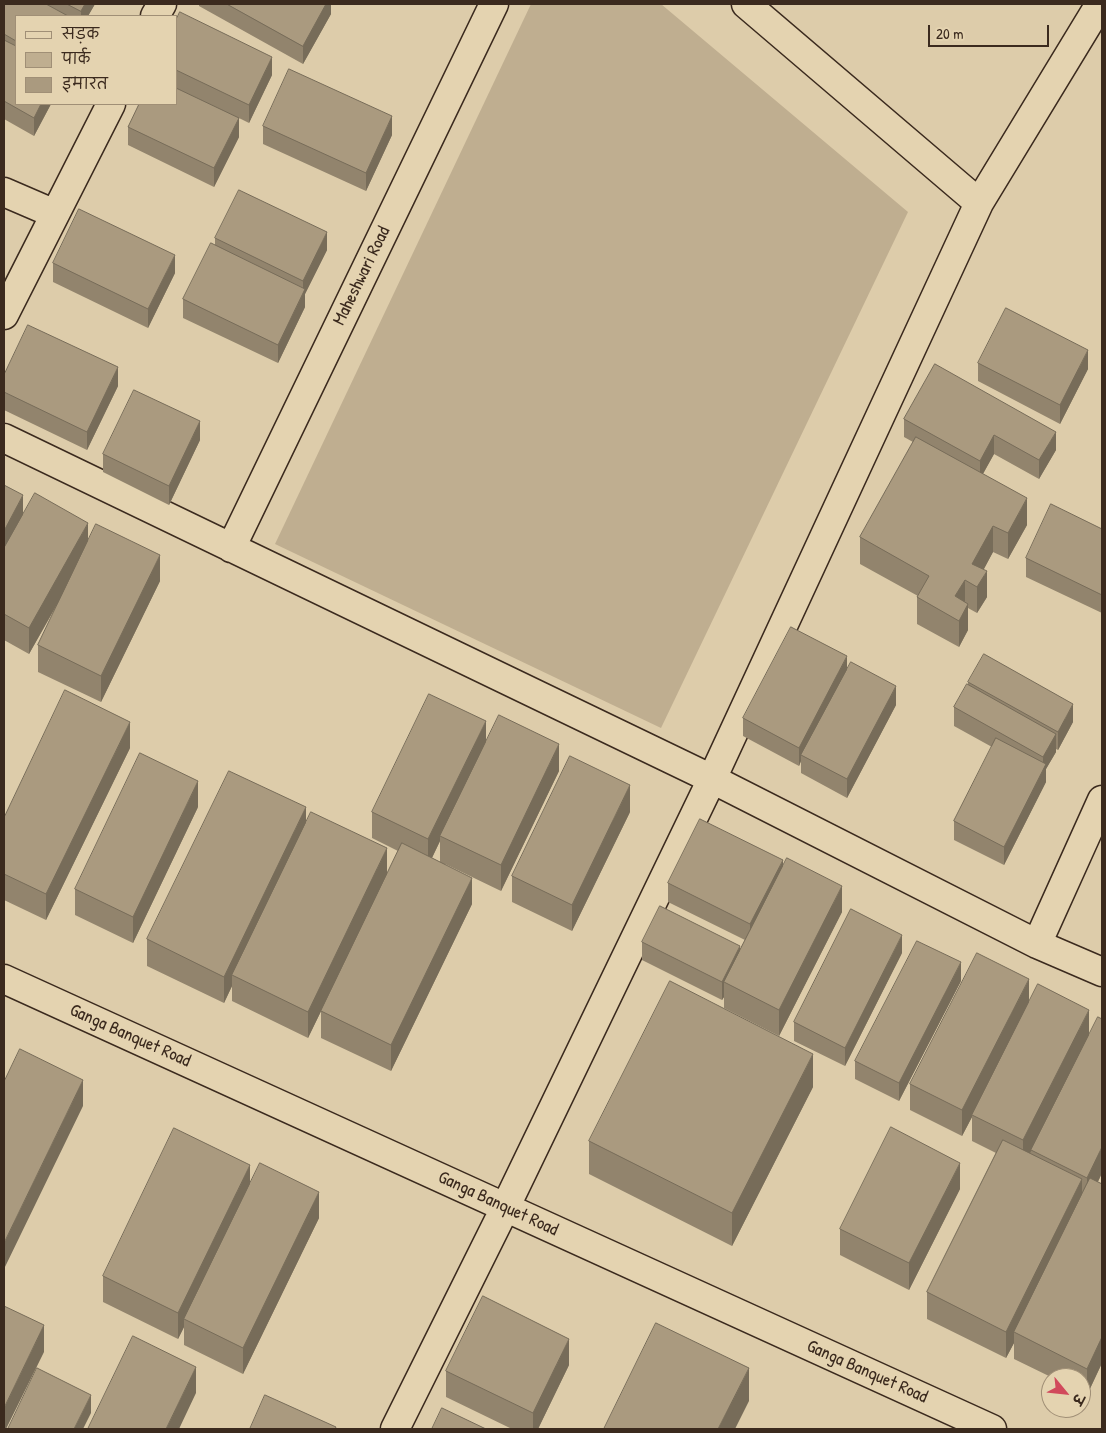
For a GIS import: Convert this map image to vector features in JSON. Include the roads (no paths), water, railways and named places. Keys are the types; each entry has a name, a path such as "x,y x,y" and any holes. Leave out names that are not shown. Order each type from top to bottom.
{"street":[{"path":"156,15 162,4"},
{"name":"Maheshwari Road","path":"231,548 494,4"},
{"path":"746,4 979,203"},
{"path":"395,1429 505,1208 712,779 979,203 1100,4"},
{"path":"4,315 110,105"},
{"path":"4,192 55,214"},
{"path":"4,438 712,779 1037,944 1102,972"},
{"path":"1037,944 1102,800"},
{"name":"Ganga Banquet Road","path":"4,979 992,1429"}]}
